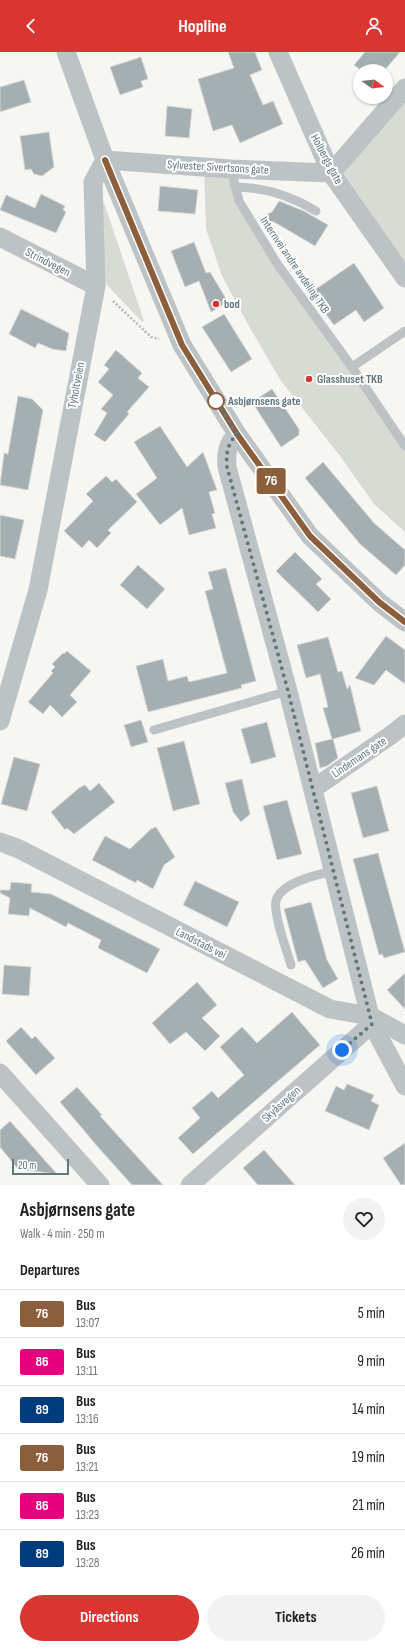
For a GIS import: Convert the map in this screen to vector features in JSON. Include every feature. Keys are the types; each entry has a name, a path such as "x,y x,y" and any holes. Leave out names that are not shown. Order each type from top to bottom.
{"street":[{"path":"66,52 105,160 182,345 237,434 310,536 379,602 405,622"},
{"name":"Holbergs gate","path":"278,52 331,173 405,278"},
{"path":"331,173 405,88"},
{"name":"Sylvester Sivertsons gate","path":"105,160 233,178 331,173"},
{"name":"Tyholtveien","path":"0,721 38,590 96,286 93,182 105,160"},
{"name":"Strindvegen","path":"0,237 96,286"},
{"path":"237,434 230,442 226,453 227,467 288,691 371,1020 405,1086"},
{"name":"Lindemans gate","path":"313,789 405,724"},
{"name":"Landstads vei","path":"0,842 19,849 330,1009 371,1020 405,1035"},
{"name":"Skyåsvegen","path":"190,1185 371,1020"},
{"path":"0,1073 100,1185"}],"lane":[{"path":"233,178 250,187 284,195 316,211"},
{"name":"Internvei andre avdeling TKB","path":"233,178 238,201 278,265 352,367 405,446"},
{"path":"352,367 405,331"},
{"path":"154,730 288,691"},
{"path":"291,965 276,912 276,901 281,892 289,886 299,881 334,871"}],"path":[{"path":"96,286 151,337 182,345"}],"shaded area":[{"path":"405,88 405,278 331,173 391,104 393,104 393,102"},
{"path":"204,167 231,169 239,201 405,446 405,532 374,504 340,456 281,381 250,328 222,276 206,229"},
{"path":"102,197 144,321 142,322 107,285 104,277"}],"building":[{"path":"228,52 255,52 262,70 250,75 263,105 273,101 283,124 240,143 232,125 213,131 198,79 234,68"},
{"path":"365,52 400,52 390,64 355,64"},
{"path":"141,57 148,79 141,81 143,87 120,95 110,67"},
{"path":"24,80 31,102 0,112 0,87"},
{"path":"167,106 192,109 189,138 165,136"},
{"path":"49,132 54,167 42,176 34,174 31,169 25,170 20,136"},
{"path":"160,186 198,190 195,214 158,211"},
{"path":"41,194 65,206 63,210 66,212 56,233 0,210 6,195 35,208"},
{"path":"279,201 304,211 328,225 315,246 274,222 267,221 268,218 264,216 272,212"},
{"path":"194,242 206,273 210,272 228,302 211,312 199,281 185,287 171,251"},
{"path":"354,263 384,308 364,322 356,310 334,325 310,293"},
{"path":"21,309 69,333 66,351 52,349 38,343 35,348 9,334"},
{"path":"224,314 252,359 231,372 202,327"},
{"path":"116,350 142,373 138,378 149,387 127,412 129,414 105,442 94,435 107,413 101,409 113,395 98,382 109,369 104,365"},
{"path":"272,389 299,429 299,435 281,447 252,402"},
{"path":"18,396 32,399 43,410 28,490 0,485 4,453 8,454"},
{"path":"160,426 187,467 203,452 217,490 209,492 215,513 212,514 216,528 189,535 182,508 160,525 136,494 157,478 134,442"},
{"path":"323,462 374,523 405,550 405,565 396,575 360,544 305,478"},
{"path":"106,476 112,482 116,479 137,502 108,530 111,533 97,548 89,540 82,548 64,531 93,501 86,494"},
{"path":"0,515 24,520 15,559 0,556"},
{"path":"295,552 322,579 316,584 331,599 318,612 276,571"},
{"path":"138,565 165,589 147,609 120,585"},
{"path":"226,568 256,681 241,685 242,688 148,712 136,666 163,659 168,681 187,676 189,682 227,673 205,591 213,589 208,572"},
{"path":"386,636 405,650 405,684 386,670 374,685 355,678"},
{"path":"328,637 338,672 342,671 347,689 350,685 361,731 333,739 338,758 327,766 320,768 315,743 332,739 323,708 328,707 320,674 306,678 297,645"},
{"path":"67,651 91,671 70,695 77,702 62,717 50,705 43,714 28,702 53,673 51,671 55,667 52,664"},
{"path":"141,720 148,742 131,747 124,725"},
{"path":"267,722 276,757 251,764 241,729"},
{"path":"184,741 200,804 173,811 157,748"},
{"path":"14,757 40,764 27,811 1,804"},
{"path":"242,779 250,814 241,822 233,812 225,783"},
{"path":"99,783 115,802 74,834 67,828 65,830 51,812 79,788 85,785 90,791"},
{"path":"377,786 389,831 363,838 351,793"},
{"path":"287,800 302,854 277,860 263,806"},
{"path":"156,827 175,857 164,865 153,889 137,880 136,883 92,860 105,836 130,849 151,829"},
{"path":"378,853 405,952 384,958 382,954 379,955 353,859"},
{"path":"195,881 239,902 227,927 183,905"},
{"path":"11,882 32,884 31,892 51,894 160,949 147,973 98,948 101,940 68,923 66,927 30,908 29,916 8,914 10,898 0,893 0,890 10,890"},
{"path":"311,902 327,960 338,979 323,988 305,960 298,962 284,909"},
{"path":"4,965 31,967 29,996 2,994"},
{"path":"405,973 405,1009 387,990"},
{"path":"197,982 217,1005 202,1018 220,1036 205,1051 186,1032 170,1044 152,1023"},
{"path":"292,1012 320,1045 193,1154 178,1138 200,1118 192,1108 212,1091 218,1098 244,1075 220,1047 242,1027 257,1043"},
{"path":"21,1027 32,1039 35,1036 55,1058 36,1075 6,1041"},
{"path":"347,1084 374,1095 371,1101 379,1105 369,1130 325,1111 336,1086 344,1090"},
{"path":"77,1087 102,1115 100,1116 163,1185 132,1185 97,1146 60,1102"},
{"path":"10,1121 57,1174 18,1169 0,1147 0,1130"},
{"path":"405,1143 405,1185 401,1185 383,1158"},
{"path":"264,1150 295,1185 258,1185 243,1168"}],"bus line":[{"name":"76","path":"105,160 182,345 237,434 310,536 379,602 405,622"}],"place":[{"name":"bod","path":"216,304"},
{"name":"Glasshuset TKB","path":"309,379"},
{"name":"Asbjørnsens gate","path":"216,401"}],"route":[{"path":"216,401 213,396 237,434 230,442 226,453 227,467 288,691 372,1024 342,1050"}]}
